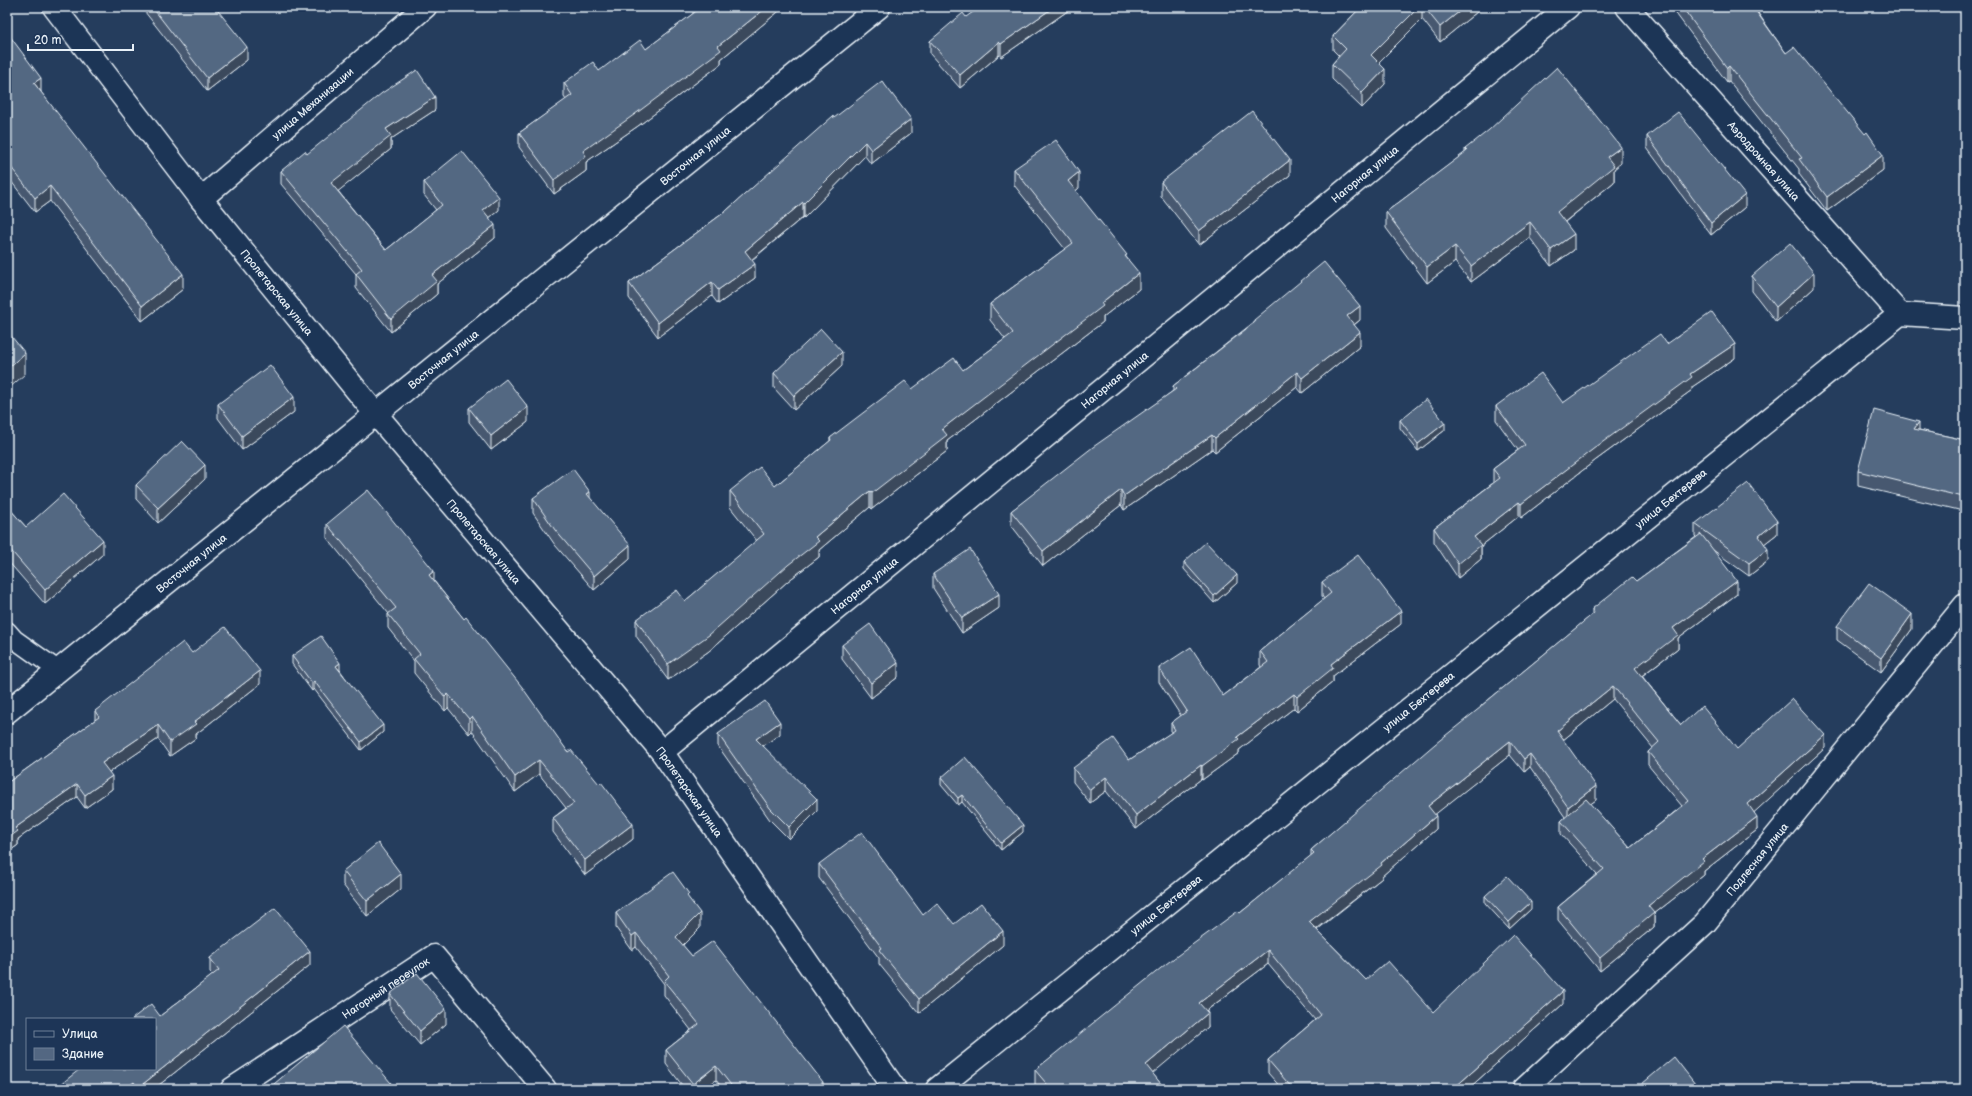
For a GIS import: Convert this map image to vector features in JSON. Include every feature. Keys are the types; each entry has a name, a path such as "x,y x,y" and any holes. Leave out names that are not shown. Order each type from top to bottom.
{"street":[{"name":"Пролетарская улица","path":"54,7 200,199 374,413 662,752 895,1089"},
{"name":"улица Механизации","path":"200,199 425,7"},
{"name":"Восточная улица","path":"7,712 374,413 879,7"},
{"name":"Нагорная улица","path":"662,752 1568,7"},
{"name":"Аэродромная улица","path":"1627,7 1900,314"},
{"path":"1900,314 1965,318"},
{"name":"улица Бехтерева","path":"937,1089 1900,314"},
{"name":"Подлесная улица","path":"1524,1089 1705,923 1965,605"},
{"name":"Нагорный переулок","path":"232,1089 434,956 545,1089"}],"lane":[{"path":"7,630 14,639 59,671"}],"building":[{"path":"152,7 215,7 247,47 207,78"},
{"path":"697,7 767,7 718,46 721,50 583,151 586,156 554,180 519,133 572,95 564,83 593,62 599,71 640,40 646,49 699,9"},
{"path":"980,7 1054,7 1001,44 999,42 960,75 930,41 963,13 966,17"},
{"path":"1361,7 1419,7 1371,55 1385,69 1362,93 1332,64 1346,49 1333,36"},
{"path":"1424,7 1465,7 1440,27"},
{"path":"1682,7 1753,7 1786,53 1794,47 1865,134 1867,132 1883,155 1827,197 1799,159 1802,158 1729,66 1727,68"},
{"path":"9,35 41,78 34,83 183,274 142,306 50,186 35,198 7,162 7,134 11,130 7,124 7,37"},
{"path":"1557,67 1621,147 1607,157 1614,166 1557,212 1574,234 1551,250 1530,222 1471,266 1455,246 1427,267 1386,212 1467,151 1465,149 1489,130"},
{"path":"417,70 435,97 386,129 391,136 331,183 386,250 442,205 424,182 462,151 499,197 483,210 495,225 432,275 437,281 391,319 356,274 362,269 281,171 305,151 307,154 382,93"},
{"path":"882,81 911,119 871,150 865,142 804,203 803,202 745,251 755,264 718,290 712,282 658,323 629,283 726,211 833,116 834,118"},
{"path":"1252,111 1290,160 1199,231 1161,182"},
{"path":"1678,112 1745,195 1711,223 1647,136"},
{"path":"1056,140 1079,172 1068,181 1127,255 1125,256 1139,273 1101,303 1103,306 942,429 947,435 872,493 870,491 815,537 819,541 788,565 709,635 668,664 636,620 677,590 685,601 764,534 730,491 760,467 775,486 831,440 830,438 905,381 912,389 954,358 963,370 1013,333 990,304 1073,243 1014,169"},
{"path":"1790,243 1814,273 1776,307 1752,276"},
{"path":"1324,262 1360,306 1347,316 1360,332 1302,378 1297,372 1215,438 1212,435 1124,496 1121,490 1043,551 1011,511 1093,447 1176,389 1173,386 1255,322 1254,320"},
{"path":"1712,312 1735,344 1690,374 1692,377 1521,504 1519,502 1474,537 1481,545 1458,564 1434,528 1500,478 1493,469 1525,445 1496,406 1541,373 1563,403 1660,334 1667,344"},
{"path":"821,329 842,352 794,396 774,373"},
{"path":"7,331 25,353 7,369"},
{"path":"270,365 294,397 242,436 218,404"},
{"path":"506,379 528,407 491,436 469,408"},
{"path":"1426,399 1445,423 1418,444 1400,420"},
{"path":"1874,410 1919,422 1914,429 1965,440 1965,486 1963,497 1858,471"},
{"path":"182,441 205,465 158,508 136,485"},
{"path":"573,469 590,492 587,494 630,545 594,576 555,530 533,498"},
{"path":"1748,483 1777,521 1759,536 1768,549 1749,563 1695,524"},
{"path":"368,490 434,571 429,575 464,619 466,617 522,687 568,752 571,750 599,784 601,782 633,824 585,860 553,818 574,803 539,760 515,777 472,716 469,719 448,694 445,697 414,659 420,654 388,614 396,608 327,524"},
{"path":"63,494 103,540 45,590 7,546 7,506 26,527"},
{"path":"1701,534 1737,581 1673,628 1678,635 1635,668 1681,725 1702,706 1737,749 1792,699 1825,735 1748,804 1757,817 1702,859 1704,861 1648,906 1654,913 1600,958 1558,907 1604,869 1561,821 1586,799 1630,848 1689,801 1648,752 1659,742 1613,686 1557,731 1596,786 1568,807 1530,754 1524,759 1510,741 1428,806 1436,816 1381,863 1382,865 1309,922 1366,980 1388,961 1433,1012 1513,935 1563,991 1453,1089 1293,1089 1268,1060 1321,1015 1268,950 1199,1003 1208,1013 1146,1065 1165,1089 1051,1089 1035,1070 1166,964 1238,911 1240,913 1314,853 1311,850 1435,744 1594,613 1592,609 1632,577 1636,581"},
{"path":"1206,542 1237,575 1214,596 1184,562"},
{"path":"970,549 999,594 962,618 933,574"},
{"path":"1358,555 1401,611 1331,664 1333,668 1297,697 1294,694 1237,737 1239,739 1202,766 1201,765 1136,815 1106,777 1090,790 1073,768 1113,738 1129,760 1175,730 1171,723 1187,711 1159,668 1191,647 1223,696 1268,662 1260,651 1331,593 1322,582"},
{"path":"1869,583 1912,614 1881,658 1837,626"},
{"path":"870,624 898,663 871,683 842,645"},
{"path":"225,627 260,671 194,722 196,724 170,742 158,725 102,763 112,776 85,795 77,784 15,828 18,831 7,839 7,783 99,717 95,711 183,642 192,653"},
{"path":"321,636 340,663 336,666 383,725 361,742 314,681 312,683 292,656"},
{"path":"765,701 780,722 756,739 817,799 789,827 770,808 718,734"},
{"path":"965,757 1023,825 1001,843 962,795 958,798 941,778"},
{"path":"862,832 923,915 937,903 954,924 981,903 1003,931 919,999 879,950 882,948 819,864"},
{"path":"378,843 401,874 367,901 343,871"},
{"path":"673,872 689,894 687,896 700,913 676,937 692,956 713,941 823,1082 814,1089 734,1089 716,1066 693,1084 666,1050 699,1024 664,981 669,976 636,933 632,936 616,913"},
{"path":"1507,876 1531,902 1509,922 1485,896"},
{"path":"275,908 310,951 138,1088 134,1082 125,1089 55,1089 79,1070 156,1070 156,1018 133,1018 151,1004 160,1016 219,970 210,958"},
{"path":"417,973 446,1009 420,1031 390,994"},
{"path":"343,1026 396,1089 268,1089"},
{"path":"1674,1057 1699,1089 1636,1089"},
{"path":"265,1086 268,1089 261,1089"}]}
